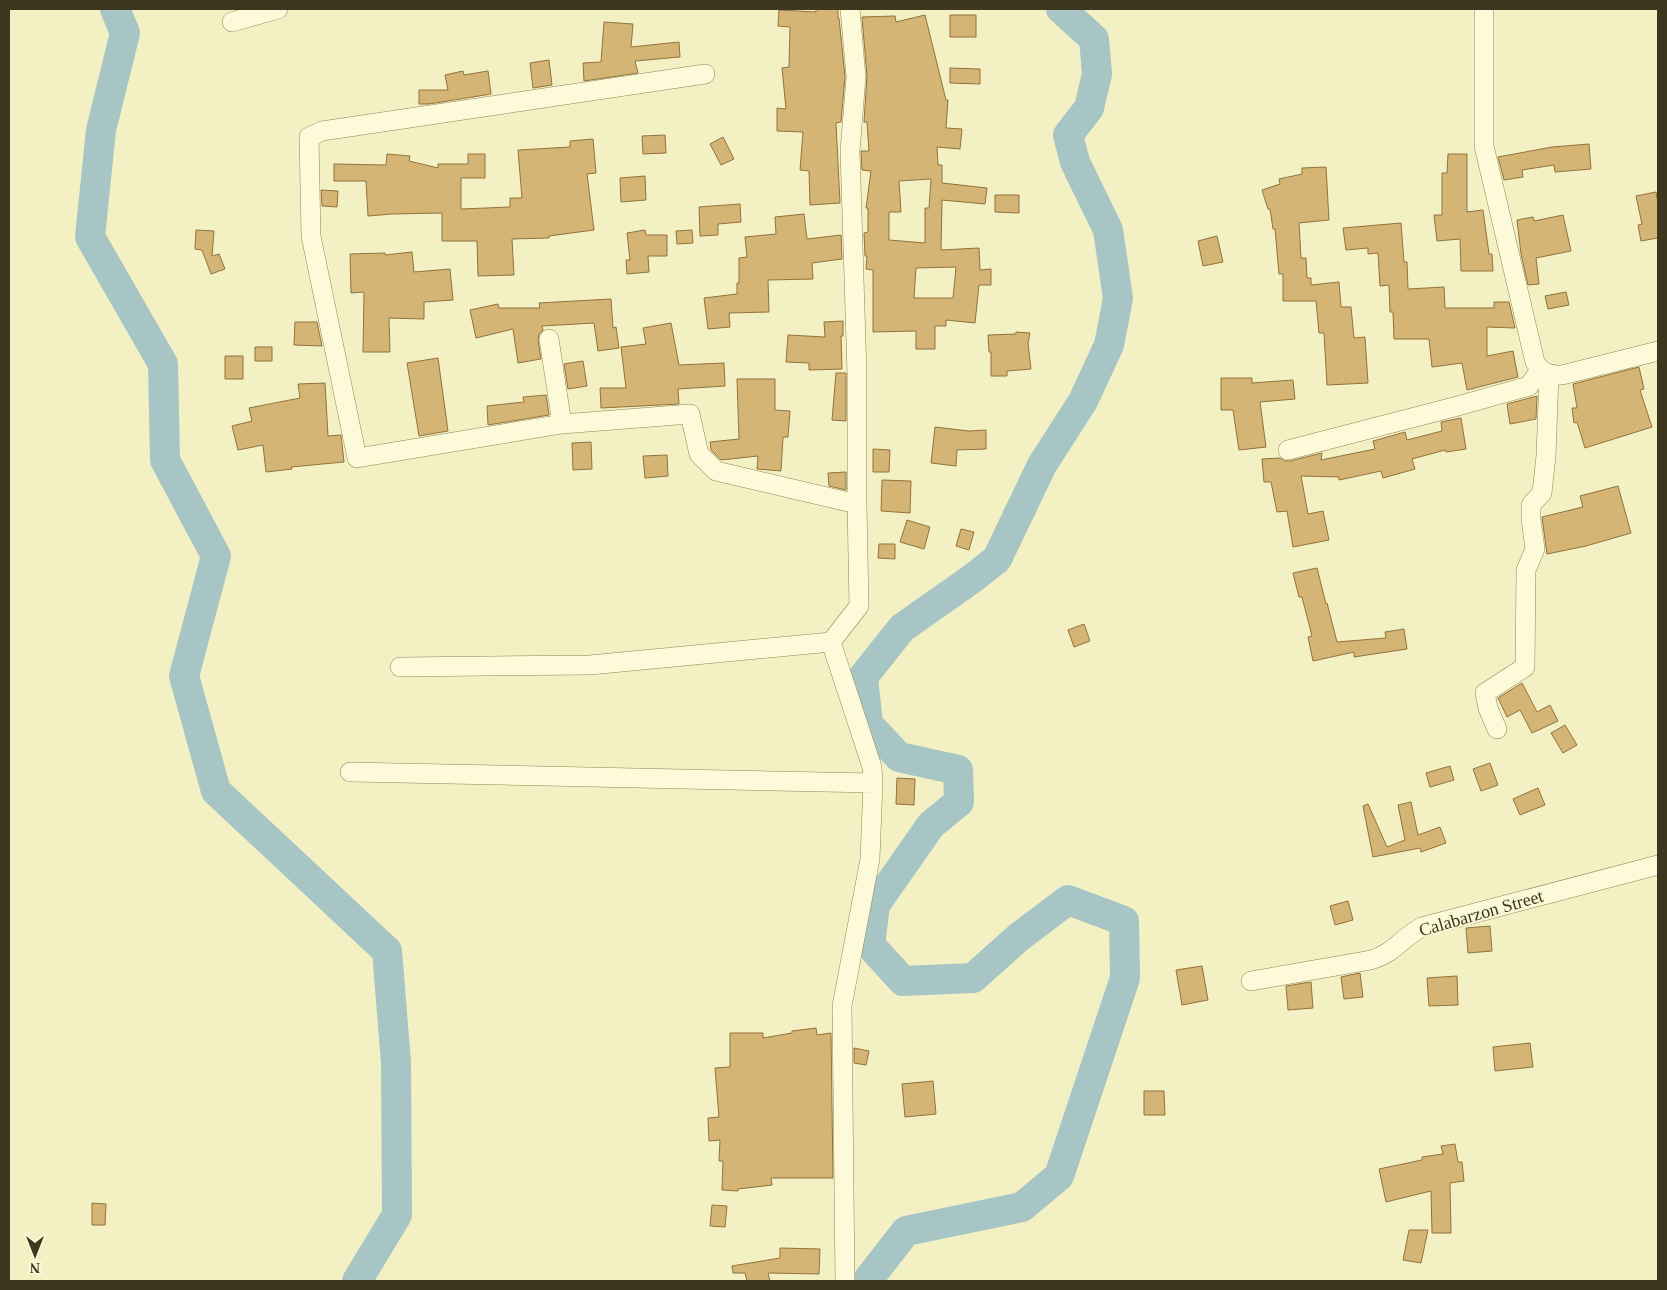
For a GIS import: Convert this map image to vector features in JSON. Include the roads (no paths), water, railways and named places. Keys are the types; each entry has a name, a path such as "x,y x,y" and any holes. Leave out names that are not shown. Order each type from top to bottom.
{"street":[{"path":"232,22 278,9"},
{"path":"400,667 590,665 831,642 859,606 857,374 850,151 856,77 850,9"},
{"path":"1484,9 1484,146 1535,362 1544,372 1562,375 1658,351"},
{"path":"705,74 322,131 309,137 311,236 357,458 562,424 690,414 699,454 716,471 857,504"},
{"path":"549,339 562,424"},
{"path":"1288,450 1529,386 1544,372"},
{"path":"1497,729 1488,708 1485,693 1525,667 1526,570 1535,549 1530,519 1531,505 1542,493 1545,465 1544,372"},
{"path":"831,642 872,768 873,782 870,859 842,1006 845,1281"},
{"path":"350,772 873,782"},
{"name":"Calabarzon Street","path":"1251,981 1371,960 1384,956 1410,934 1422,927 1658,865"}],"waterway":[{"path":"115,9 125,33 101,130 90,237 163,364 165,460 216,556 184,676 216,791 387,951 396,1062 397,1215 357,1281"},
{"path":"867,1281 906,1231 1022,1207 1059,1176 1125,978 1124,921 1068,900 1019,937 973,978 903,981 870,945 875,905 931,825 959,802 958,770 899,757 868,724 863,677 902,628 997,559 1042,465 1083,401 1109,345 1118,298 1108,230 1075,162 1068,135 1089,108 1097,74 1094,39 1061,9"}]}
